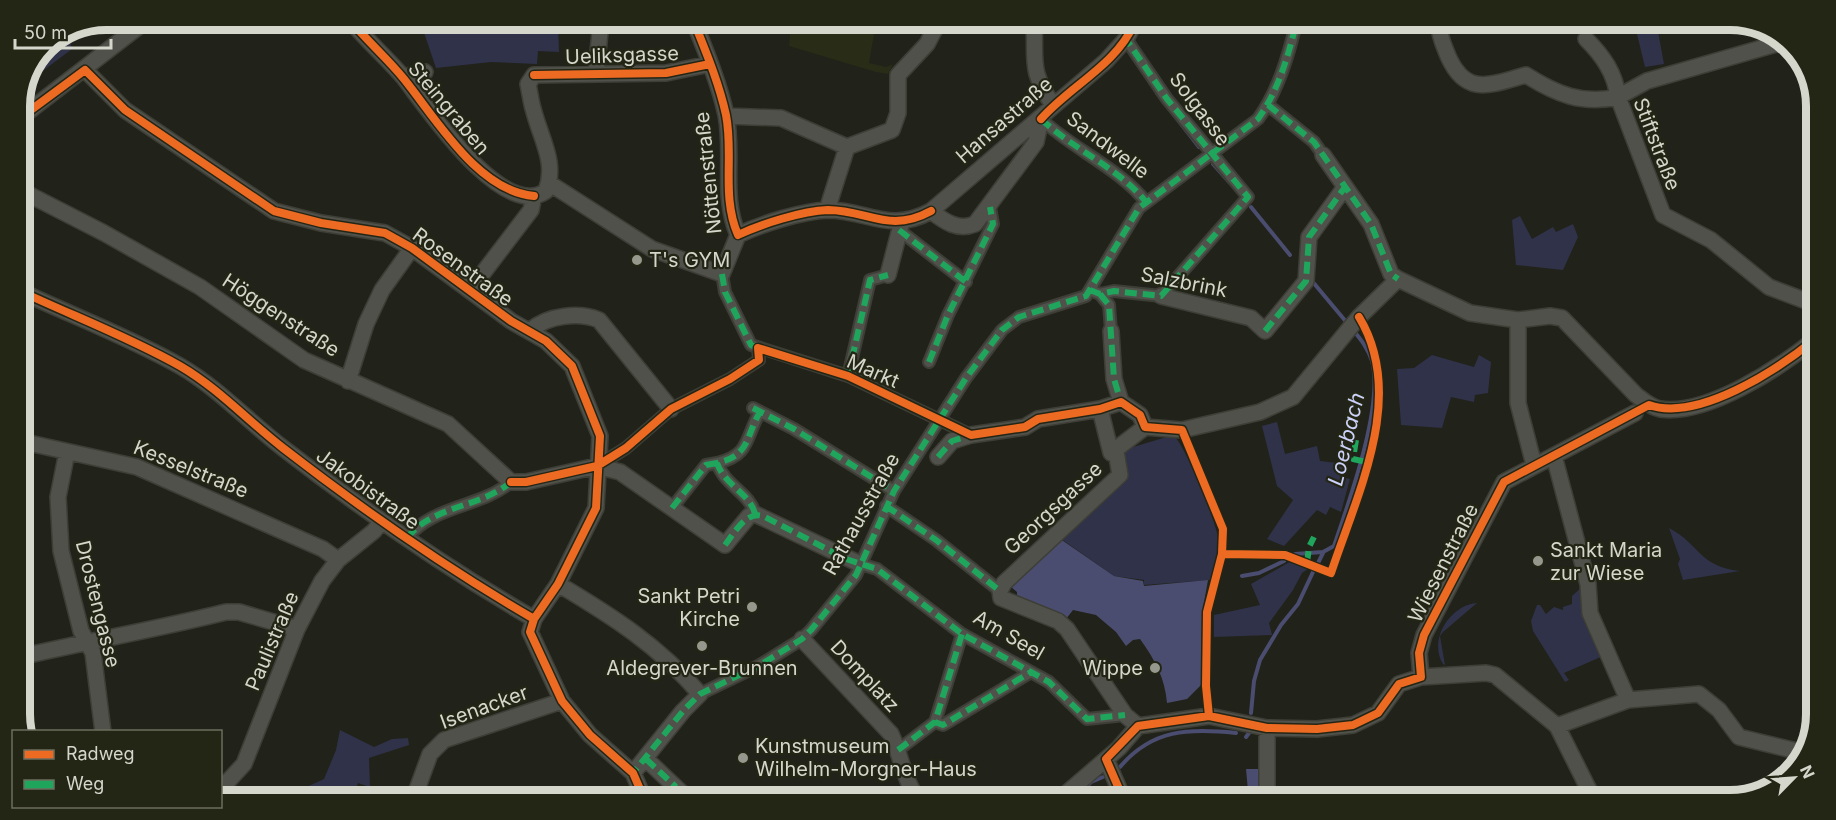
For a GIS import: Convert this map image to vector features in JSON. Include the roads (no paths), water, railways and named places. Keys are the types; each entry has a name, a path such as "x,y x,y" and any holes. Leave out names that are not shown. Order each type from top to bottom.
{"street":[{"path":"30,111 135,30"},
{"name":"Steingraben","path":"358,30 403,78 482,173 511,192 534,196"},
{"path":"596,72 600,30"},
{"name":"Nöttenstraße","path":"697,30 726,116 730,209 738,235 722,274"},
{"path":"726,116 781,118 847,147 892,130 898,113 898,75 927,45 934,30"},
{"path":"1034,30 1033,65 1043,90 1053,105"},
{"name":"Hansastraße","path":"896,224 915,220 932,211 1106,61 1126,39 1131,30"},
{"path":"938,420 1002,330 1019,317 1095,292 1139,208 1258,119 1268,105 1288,56 1294,30"},
{"name":"Stiftstraße","path":"1439,30 1441,40 1458,76 1470,85 1495,84 1526,75 1570,98 1591,102 1618,97 1663,215 1711,240 1769,287 1806,301"},
{"name":"Solgasse","path":"1126,39 1167,99 1248,197 1161,296"},
{"path":"1586,39 1600,53 1612,73 1618,97 1647,81 1774,45"},
{"name":"Ueliksgasse","path":"549,183 547,149 534,113 528,84 534,75 596,72 666,73 710,64"},
{"name":"Rosenstraße","path":"85,70 125,110 274,211 321,223 385,233 412,248 511,321 531,330 561,353 578,378 600,436 596,508 558,584 534,620"},
{"path":"403,78 425,72"},
{"path":"1268,105 1314,142 1371,224 1391,274 1470,313 1518,320 1550,316 1562,318 1648,405 1660,409 1685,407 1739,388 1806,345"},
{"name":"Sandwelle","path":"1041,119 1061,138 1136,190 1146,202"},
{"name":"Sandwelle","path":"932,211 943,220 962,227 975,224 990,207 1036,142 1041,119"},
{"path":"827,210 847,147"},
{"path":"407,538 427,519 499,492 511,482 526,482 597,466 626,448 671,409 730,379 759,360 758,348 751,345 732,307 722,274 652,249 549,183 546,191 534,196 531,210 471,290"},
{"name":"Salzbrink","path":"1095,292 1114,291 1161,296 1251,318 1266,331 1306,281 1309,237 1345,187"},
{"name":"Höggenstraße","path":"30,195 200,287 304,360 448,424 511,482"},
{"path":"929,362 948,315 993,224 990,207"},
{"path":"738,235 762,224 827,210 896,224 966,282"},
{"path":"888,275 896,224"},
{"path":"348,381 366,324 382,290 412,248"},
{"name":"Markt","path":"848,376 870,280 888,275"},
{"path":"1100,409 1112,453 1145,428 1182,430 1260,412 1293,397 1359,317 1398,279"},
{"path":"1095,292 1109,305 1114,379 1121,402 1140,415 1145,428"},
{"name":"Jakobistraße","path":"30,296 180,366 215,390 283,448 382,521 534,620"},
{"path":"531,330 540,323 566,316 587,315 599,320 671,409"},
{"path":"1518,320 1518,403 1534,465"},
{"name":"Markt","path":"758,348 848,376 971,435"},
{"path":"938,457 952,441 971,435 1025,427 1038,419 1100,409 1121,402"},
{"path":"672,508 706,465 732,459 742,452 756,410 803,435 894,491"},
{"name":"Wiesenstraße","path":"1421,677 1419,653 1424,635 1504,482 1635,413"},
{"name":"Rathausstraße","path":"633,773 700,694 735,680 802,639 856,575 886,506 938,420"},
{"name":"Kesselstraße","path":"30,443 137,466 314,545 338,560"},
{"name":"Georgsgasse","path":"1000,591 1012,576 1120,475 1116,451"},
{"name":"Drostengasse","path":"67,452 58,497 61,551 81,631 93,653 103,730"},
{"path":"1554,456 1588,584 1590,613 1628,700"},
{"path":"717,463 722,476 753,505 755,514"},
{"path":"597,466 627,475 725,545 749,516 755,514 860,564"},
{"path":"886,506 936,540 1000,591 1001,598 1058,621 1067,629 1125,715 1138,726"},
{"name":"Paulistraße","path":"222,788 244,764 297,629 322,580 338,560 374,531 382,521"},
{"name":"Am Seel","path":"860,564 878,569 962,634 1048,682 1087,719 1125,715"},
{"path":"558,584 613,616 656,650 700,694"},
{"path":"30,655 140,634 226,612 239,612 297,629"},
{"path":"534,620 530,632 562,701 590,735 633,773 640,790"},
{"path":"898,750 934,722 962,634"},
{"name":"Domplatz","path":"802,639 891,734 898,750 904,778 911,790"},
{"path":"934,722 943,725 1031,672"},
{"path":"1069,790 1106,759 1138,726 1209,716 1267,728 1317,729 1353,725 1378,713 1399,684 1421,677 1486,673 1495,675 1557,726 1589,790"},
{"path":"1557,726 1628,700 1699,694 1719,710 1739,736 1786,748"},
{"name":"Isenacker","path":"417,790 430,754 444,740 562,701"},
{"path":"1267,728 1268,790"},
{"path":"646,759 679,790"},
{"path":"1106,759 1115,790"}],"waterway":[{"path":"1157,93 1199,147"},
{"path":"1213,164 1229,182"},
{"name":"Loerbach","path":"1251,207 1290,255"},
{"name":"Loerbach","path":"1312,281 1348,324"},
{"name":"Loerbach","path":"1295,554 1323,552 1334,546 1363,454 1373,402 1374,380 1370,356 1353,330"},
{"path":"1318,563 1323,553"},
{"name":"Loerbach","path":"1242,576 1259,573 1284,561"},
{"path":"1251,713 1254,681 1260,660 1281,625 1298,604 1313,572"},
{"path":"1120,767 1132,754 1158,738 1187,732 1236,733"},
{"path":"1246,737 1249,733"},
{"path":"1083,790 1091,782 1103,777"}],"place":[{"name":"T's GYM","path":"637,260"},
{"name":"Sankt Maria zur Wiese","path":"1538,561"},
{"name":"Sankt Petri Kirche","path":"752,607"},
{"name":"Aldegrever-Brunnen","path":"702,646"},
{"name":"Wippe","path":"1155,668"},
{"name":"Kunstmuseum Wilhelm-Morgner-Haus","path":"743,758"}]}
